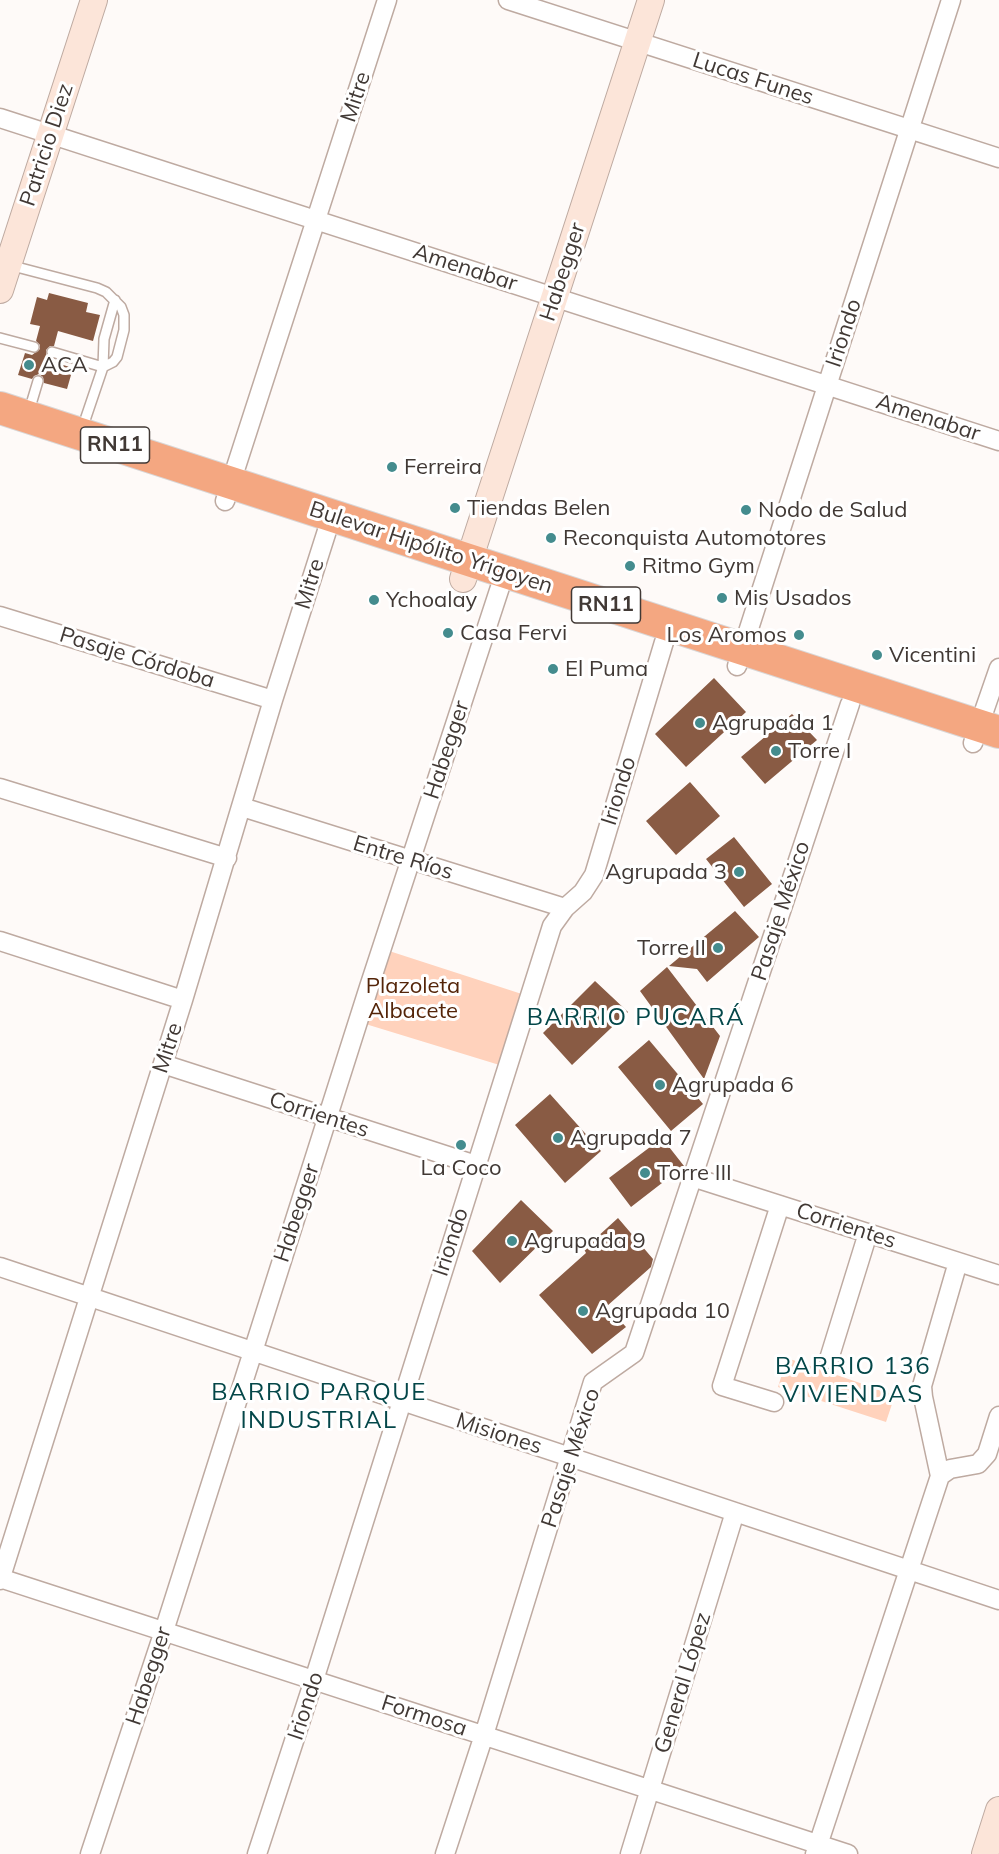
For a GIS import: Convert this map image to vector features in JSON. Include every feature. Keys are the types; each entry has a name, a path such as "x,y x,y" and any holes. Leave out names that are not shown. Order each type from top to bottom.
{"highway":[{"name":"Bulevar Hipólito Yrigoyen","path":"9,418 328,525 988,738"},
{"name":"Bulevar Hipólito Yrigoyen","path":"9,418 80,434 228,492"},
{"name":"Bulevar Hipólito Yrigoyen","path":"502,581 664,642 740,657 850,704 988,738"}],"street":[{"name":"Patricio Diez","path":"0,290 94,0"},
{"name":"Mitre","path":"228,492 387,0"},
{"name":"Lucas Funes","path":"508,0 999,158"},
{"name":"Habegger","path":"466,569 651,0"},
{"name":"Iriondo","path":"740,657 951,0"},
{"name":"Amenabar","path":"0,118 999,441"},
{"name":"Mitre","path":"0,1579 183,1000 328,525"},
{"name":"Habegger","path":"90,1854 502,581"},
{"name":"Pasaje Córdoba","path":"0,616 273,700"},
{"name":"Iriondo","path":"258,1854 552,926 565,908 583,892 594,874 664,642"},
{"path":"988,738 999,668"},
{"name":"Pasaje México","path":"445,1854 593,1382 634,1353 850,704"},
{"path":"0,788 227,858"},
{"name":"Entre Ríos","path":"242,807 565,908"},
{"path":"0,941 183,1000"},
{"name":"Corrientes","path":"163,1064 476,1166"},
{"name":"Corrientes","path":"692,1178 999,1275"},
{"path":"774,1402 722,1386 780,1205"},
{"path":"829,1359 868,1233"},
{"path":"817,1849 940,1476 922,1397 922,1386 958,1262"},
{"name":"Misiones","path":"0,1267 999,1600"},
{"path":"940,1476 950,1469 978,1464 987,1454 999,1416"},
{"name":"General López","path":"630,1854 735,1512"},
{"name":"Formosa","path":"0,1579 651,1790 817,1849 848,1854"},
{"path":"985,1854 999,1810"}],"lane":[{"path":"8,265 97,288 115,300 124,315 124,330 117,357 103,367"},
{"path":"80,434 103,367 104,339 115,300"},
{"path":"0,338 34,347"},
{"path":"52,352 103,367"},
{"path":"9,418 38,381"}],"green space":[{"name":"Plazoleta Albacete","path":"383,949 528,996 506,1067 359,1022"},
{"path":"787,1358 895,1395 886,1422 778,1387"}],"building":[{"path":"49,293 88,303 86,312 100,315 93,341 58,331 54,346 46,350 50,361 73,368 67,389 44,383 43,377 39,374 32,379 18,375 25,353 32,355 40,349 36,341 40,326 30,324 37,297 47,300"},
{"name":"Agrupada 1","path":"714,678 746,712 686,767 655,734"},
{"name":"Torre I","path":"792,714 817,740 765,784 741,757"},
{"path":"690,782 720,816 676,855 646,821"},
{"name":"Agrupada 3","path":"734,837 772,884 744,907 706,859"},
{"name":"Torre II","path":"735,911 759,937 707,982 697,969 669,966"},
{"path":"667,967 720,1036 704,1079 640,991"},
{"path":"595,981 628,1012 572,1065 543,1033"},
{"name":"Agrupada 6","path":"649,1040 703,1104 671,1131 618,1067"},
{"name":"Agrupada 7","path":"550,1094 601,1151 565,1183 515,1125"},
{"name":"Torre III","path":"662,1138 684,1166 631,1207 609,1178"},
{"name":"Agrupada 9","path":"521,1200 553,1231 500,1283 472,1251"},
{"path":"618,1218 653,1259 651,1267 607,1306 626,1327 592,1354 539,1295 586,1253 584,1249"}],"place":[{"name":"ACA","path":"29,365"},
{"name":"Ferreira","path":"392,467"},
{"name":"Tiendas Belen","path":"455,508"},
{"name":"Nodo de Salud","path":"746,510"},
{"name":"Reconquista Automotores","path":"551,538"},
{"name":"Ritmo Gym","path":"630,566"},
{"name":"Mis Usados","path":"722,598"},
{"name":"Ychoalay","path":"374,600"},
{"name":"Casa Fervi","path":"448,633"},
{"name":"Los Aromos","path":"799,635"},
{"name":"Vicentini","path":"877,655"},
{"name":"El Puma","path":"553,669"},
{"name":"Agrupada 1","path":"700,723"},
{"name":"Torre I","path":"776,751"},
{"name":"Agrupada 3","path":"739,872"},
{"name":"Torre II","path":"718,948"},
{"name":"Agrupada 6","path":"660,1085"},
{"name":"Agrupada 7","path":"558,1138"},
{"name":"La Coco","path":"461,1145"},
{"name":"Torre III","path":"645,1173"},
{"name":"Agrupada 9","path":"512,1241"},
{"name":"Agrupada 10","path":"583,1311"}],"district":[{"name":"BARRIO PUCARÁ","path":"636,1018"},
{"name":"BARRIO 136 VIVIENDAS","path":"853,1381"},
{"name":"BARRIO PARQUE INDUSTRIAL","path":"319,1407"}]}
